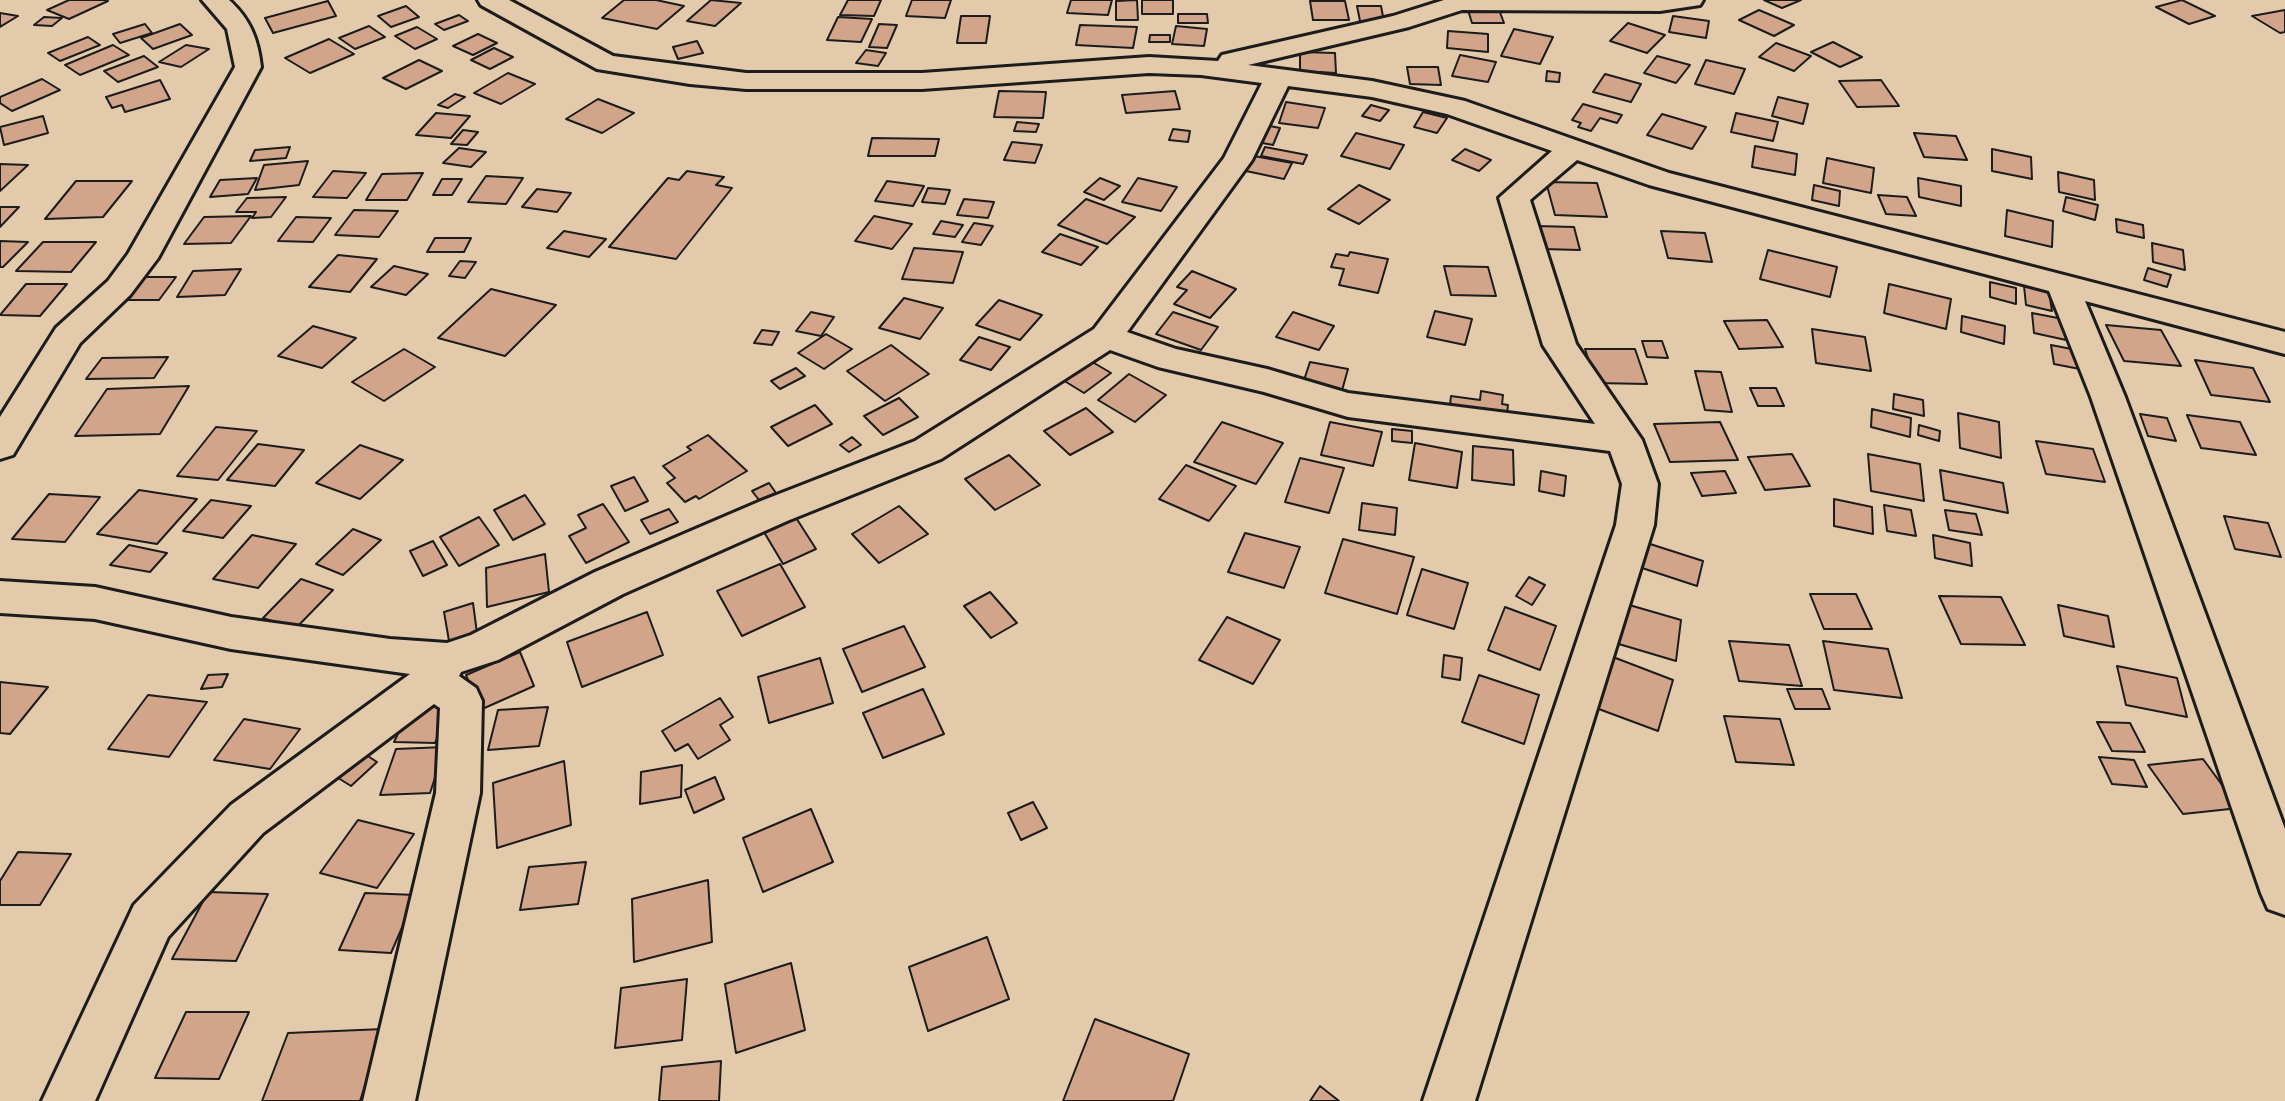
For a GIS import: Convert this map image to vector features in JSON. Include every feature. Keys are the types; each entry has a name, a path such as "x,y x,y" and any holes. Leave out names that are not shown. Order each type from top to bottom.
{"street":[{"path":"0,446 68,336 119,288 142,258 248,68 246,37 228,12 214,0"},
{"path":"490,0 606,63 690,76 746,81 850,82 1020,75 1149,65 1201,67 1372,89 1455,107 1659,179 2285,343"},
{"path":"1201,67 1400,22 1460,4 1660,4 1691,0"},
{"path":"68,1101 151,920 247,819 441,670 609,583 774,511 928,450 1106,337 1238,160 1279,76"},
{"path":"1449,1101 1634,525 1640,484 1624,440 1560,345 1514,198 1574,147"},
{"path":"2062,284 2108,397 2285,893"},
{"path":"1106,337 1170,359 1268,381 1348,405 1624,440"},
{"path":"0,597 96,603 231,633 390,656 441,670 461,701 458,793 389,1101"}],"building":[{"path":"69,0 108,1 69,19 47,10"},
{"path":"624,0 656,0 684,6 657,29 602,18"},
{"path":"711,0 741,3 715,26 687,21"},
{"path":"848,0 881,0 874,16 840,15"},
{"path":"912,0 951,0 945,18 906,16"},
{"path":"1071,0 1112,0 1108,15 1067,13"},
{"path":"1137,0 1138,20 1116,20 1116,1"},
{"path":"1142,0 1173,0 1173,14 1142,14"},
{"path":"1764,0 1801,0 1782,8"},
{"path":"2182,0 2215,16 2189,24 2156,7"},
{"path":"328,1 336,16 273,33 265,18"},
{"path":"1310,1 1345,1 1349,20 1313,20"},
{"path":"406,6 419,17 391,27 378,16"},
{"path":"1357,6 1381,6 1384,22 1360,21"},
{"path":"1467,7 1498,7 1504,23 1472,23"},
{"path":"1759,10 1794,25 1774,36 1739,20"},
{"path":"2285,10 2285,32 2280,33 2252,16"},
{"path":"0,13 18,16 0,27"},
{"path":"1178,14 1207,14 1208,23 1178,23"},
{"path":"459,15 468,21 444,30 435,24"},
{"path":"961,16 990,16 986,43 957,43"},
{"path":"1673,16 1709,21 1706,38 1669,32"},
{"path":"44,17 62,18 52,26 34,25"},
{"path":"838,17 872,19 861,42 827,40"},
{"path":"1628,23 1665,35 1647,53 1610,41"},
{"path":"145,24 152,33 120,43 113,34"},
{"path":"180,24 192,35 153,49 141,38"},
{"path":"879,24 897,25 887,48 869,47"},
{"path":"1080,25 1137,27 1133,48 1076,45"},
{"path":"369,26 385,37 355,49 339,38"},
{"path":"1176,26 1207,29 1204,46 1172,44"},
{"path":"417,27 437,39 415,49 395,36"},
{"path":"1514,29 1553,37 1540,64 1501,56"},
{"path":"1448,31 1488,34 1488,52 1447,48"},
{"path":"478,34 497,43 473,55 453,46"},
{"path":"1150,35 1170,35 1170,42 1149,42"},
{"path":"88,37 100,45 60,61 48,53"},
{"path":"329,39 354,54 310,73 285,58"},
{"path":"697,41 703,53 678,59 673,47"},
{"path":"1833,42 1862,57 1840,67 1811,52"},
{"path":"1776,43 1811,56 1794,71 1759,57"},
{"path":"113,45 129,55 80,75 65,65"},
{"path":"186,45 209,49 181,67 159,62"},
{"path":"494,48 513,57 490,69 471,60"},
{"path":"866,50 886,53 878,66 856,63"},
{"path":"1300,52 1335,53 1336,73 1300,71"},
{"path":"1460,55 1496,62 1488,82 1452,76"},
{"path":"144,56 158,67 118,82 104,71"},
{"path":"1657,56 1690,65 1676,83 1644,73"},
{"path":"419,60 442,71 406,89 383,78"},
{"path":"1706,60 1745,69 1734,94 1695,84"},
{"path":"1407,67 1438,67 1441,85 1410,84"},
{"path":"1547,71 1560,73 1559,82 1546,81"},
{"path":"508,73 535,84 501,104 474,93"},
{"path":"1605,74 1641,84 1631,102 1593,92"},
{"path":"42,79 60,90 12,111 0,103 0,97"},
{"path":"160,80 170,99 125,112 122,105 112,108 106,97"},
{"path":"1881,80 1899,106 1857,107 1839,81"},
{"path":"999,91 1046,92 1043,118 994,117"},
{"path":"1175,91 1180,109 1126,113 1122,95"},
{"path":"455,94 465,97 448,108 438,105"},
{"path":"1778,97 1808,104 1803,124 1772,116"},
{"path":"598,99 634,113 602,133 566,119"},
{"path":"1286,102 1325,108 1318,128 1279,123"},
{"path":"1583,104 1622,115 1617,123 1600,118 1591,131 1578,127 1581,123 1572,120"},
{"path":"1371,105 1389,110 1380,121 1362,116"},
{"path":"1423,112 1447,118 1437,133 1414,127"},
{"path":"436,113 470,116 451,138 416,135"},
{"path":"1736,113 1778,122 1773,141 1731,132"},
{"path":"1662,114 1706,127 1692,149 1647,135"},
{"path":"43,116 48,133 4,145 0,127"},
{"path":"1017,122 1039,124 1036,132 1014,131"},
{"path":"1260,124 1280,128 1273,145 1252,141"},
{"path":"1173,129 1190,131 1188,142 1169,140"},
{"path":"463,130 478,132 467,145 451,144"},
{"path":"1356,133 1404,145 1390,169 1341,156"},
{"path":"1914,133 1956,136 1967,160 1924,157"},
{"path":"872,138 939,139 935,156 868,156"},
{"path":"1012,142 1042,145 1035,163 1004,160"},
{"path":"1755,146 1797,154 1795,175 1752,167"},
{"path":"290,147 286,158 250,161 255,150"},
{"path":"1265,147 1307,155 1303,164 1261,156"},
{"path":"459,148 486,152 471,167 443,163"},
{"path":"1465,149 1491,160 1479,171 1452,160"},
{"path":"1992,149 2031,157 2032,179 1992,171"},
{"path":"1254,156 1292,163 1284,179 1246,171"},
{"path":"1827,158 1874,168 1871,193 1823,183"},
{"path":"308,161 299,185 255,190 264,165"},
{"path":"0,164 28,165 0,191"},
{"path":"333,171 366,173 347,198 313,197"},
{"path":"687,171 724,177 716,185 732,188 676,259 609,247 668,178 679,180"},
{"path":"2058,172 2094,180 2095,200 2059,192"},
{"path":"423,173 407,200 366,200 382,174"},
{"path":"486,176 523,178 506,204 468,202"},
{"path":"257,178 248,194 210,197 220,180"},
{"path":"1100,178 1120,186 1104,200 1084,192"},
{"path":"1138,178 1177,187 1161,211 1122,202"},
{"path":"1918,178 1961,186 1961,206 1919,197"},
{"path":"442,179 462,179 452,195 433,195"},
{"path":"76,181 132,181 103,217 45,219"},
{"path":"887,181 924,186 913,206 875,201"},
{"path":"1546,182 1597,183 1607,217 1555,215"},
{"path":"1359,185 1390,200 1359,224 1328,209"},
{"path":"1814,185 1840,191 1839,206 1812,200"},
{"path":"928,188 950,190 945,204 922,202"},
{"path":"537,189 571,193 557,212 522,207"},
{"path":"1878,195 1907,197 1916,216 1886,214"},
{"path":"286,197 271,217 252,218 256,212 236,212 247,198"},
{"path":"2066,197 2098,205 2095,220 2063,211"},
{"path":"964,199 994,202 988,218 957,215"},
{"path":"1086,199 1135,217 1107,244 1058,225"},
{"path":"0,207 19,207 0,227"},
{"path":"354,210 398,211 379,237 335,235"},
{"path":"2007,210 2053,221 2052,247 2005,236"},
{"path":"251,216 231,243 184,244 204,217"},
{"path":"874,216 912,224 892,249 855,241"},
{"path":"296,217 331,218 313,242 278,241"},
{"path":"2116,219 2143,225 2144,238 2117,232"},
{"path":"941,221 963,225 955,237 933,234"},
{"path":"974,223 993,226 981,245 962,242"},
{"path":"1537,226 1574,227 1580,250 1542,249"},
{"path":"564,231 606,239 589,257 547,248"},
{"path":"1661,231 1705,233 1712,262 1668,258"},
{"path":"1060,234 1098,247 1081,265 1042,252"},
{"path":"435,238 471,238 464,252 427,252"},
{"path":"0,241 28,242 0,267"},
{"path":"43,242 96,242 71,272 16,271"},
{"path":"2152,243 2183,250 2185,270 2153,262"},
{"path":"914,248 963,252 953,283 902,279"},
{"path":"1768,250 1837,267 1830,297 1760,279"},
{"path":"1350,252 1388,259 1378,293 1339,285 1344,269 1331,267 1336,254 1348,256"},
{"path":"338,255 377,259 350,292 309,287"},
{"path":"460,261 476,262 465,278 449,276"},
{"path":"394,266 428,274 406,295 371,287"},
{"path":"1444,266 1488,267 1496,296 1451,295"},
{"path":"2148,268 2171,275 2167,287 2144,280"},
{"path":"241,269 225,295 177,297 193,271"},
{"path":"1192,271 1236,289 1210,318 1174,304 1187,290 1177,287"},
{"path":"143,277 176,277 159,300 125,300"},
{"path":"1990,282 2016,288 2016,304 1990,297"},
{"path":"26,284 67,284 40,316 0,315"},
{"path":"1889,284 1951,299 1946,329 1884,313"},
{"path":"2024,286 2049,291 2052,311 2026,305"},
{"path":"491,289 556,305 505,356 438,338"},
{"path":"904,298 943,308 920,339 879,328"},
{"path":"999,300 1042,315 1020,340 976,325"},
{"path":"1435,311 1472,319 1465,345 1427,337"},
{"path":"811,312 834,317 821,336 796,331"},
{"path":"1173,312 1218,327 1201,350 1156,334"},
{"path":"1293,312 1334,326 1319,350 1276,337"},
{"path":"2032,313 2063,319 2066,340 2034,333"},
{"path":"1962,316 2005,326 2004,344 1961,332"},
{"path":"1767,320 1783,347 1739,349 1724,321"},
{"path":"2106,325 2161,330 2181,366 2124,361"},
{"path":"313,326 356,338 322,368 278,356"},
{"path":"1812,329 1865,337 1871,371 1816,363"},
{"path":"762,330 779,332 772,345 754,343"},
{"path":"826,334 852,349 824,369 798,353"},
{"path":"979,337 1010,347 991,370 960,360"},
{"path":"1642,341 1662,341 1668,358 1647,357"},
{"path":"891,345 929,374 885,401 847,371"},
{"path":"2051,345 2082,351 2085,370 2054,364"},
{"path":"404,349 435,367 384,401 352,382"},
{"path":"1585,349 1635,349 1647,384 1596,383"},
{"path":"168,357 154,378 86,379 102,358"},
{"path":"1084,357 1111,373 1084,393 1058,377"},
{"path":"2195,360 2253,368 2270,402 2211,395"},
{"path":"1310,362 1348,369 1341,394 1302,386"},
{"path":"796,368 805,376 780,389 771,381"},
{"path":"1695,371 1721,372 1732,412 1705,410"},
{"path":"1129,374 1166,395 1135,422 1098,400"},
{"path":"189,386 160,434 75,436 107,389"},
{"path":"1750,388 1776,388 1784,406 1758,406"},
{"path":"1481,391 1503,395 1502,404 1508,405 1506,422 1449,413 1451,396 1480,400"},
{"path":"1894,394 1923,400 1924,416 1893,409"},
{"path":"899,398 918,417 883,435 864,416"},
{"path":"815,405 832,424 788,446 771,427"},
{"path":"1086,408 1113,432 1070,455 1044,431"},
{"path":"1872,409 1911,418 1910,437 1871,427"},
{"path":"1958,413 1999,422 2001,458 1960,448"},
{"path":"2140,414 2167,418 2176,441 2148,436"},
{"path":"2187,415 2240,422 2256,455 2201,448"},
{"path":"1222,422 1283,443 1256,484 1194,462"},
{"path":"1330,422 1382,432 1373,466 1321,455"},
{"path":"1720,422 1738,460 1670,462 1654,424"},
{"path":"1919,425 1940,431 1939,441 1918,435"},
{"path":"216,427 257,431 218,480 177,476"},
{"path":"1392,429 1412,431 1412,443 1392,441"},
{"path":"708,435 747,471 699,499 696,496 685,502 667,483 675,478 663,466 691,450 687,447"},
{"path":"852,437 861,445 849,452 840,445"},
{"path":"2036,441 2093,449 2105,482 2046,474"},
{"path":"1415,443 1462,452 1457,488 1409,480"},
{"path":"258,444 304,450 275,486 227,480"},
{"path":"360,445 403,460 360,499 316,483"},
{"path":"1473,446 1513,450 1514,485 1472,480"},
{"path":"1792,454 1810,486 1765,490 1748,457"},
{"path":"1868,454 1920,464 1924,501 1871,491"},
{"path":"1009,455 1040,485 995,510 965,479"},
{"path":"1300,458 1344,468 1329,513 1285,502"},
{"path":"1186,465 1236,486 1209,521 1159,499"},
{"path":"1940,470 2003,483 2008,513 1944,500"},
{"path":"1541,471 1566,476 1564,496 1539,491"},
{"path":"1725,471 1736,493 1702,496 1691,473"},
{"path":"634,477 648,501 625,511 611,486"},
{"path":"769,483 776,493 759,500 752,491"},
{"path":"139,490 197,499 157,544 97,534"},
{"path":"49,494 100,497 65,542 12,539"},
{"path":"525,495 545,524 513,540 494,510"},
{"path":"1834,499 1872,507 1873,534 1834,526"},
{"path":"211,500 251,506 223,538 183,531"},
{"path":"1362,503 1397,508 1395,535 1359,530"},
{"path":"603,504 629,542 586,563 569,536 586,528 578,515"},
{"path":"1884,505 1911,510 1916,536 1887,531"},
{"path":"899,506 928,534 879,563 852,534"},
{"path":"669,509 678,522 650,534 641,520"},
{"path":"1945,510 1976,514 1982,535 1949,530"},
{"path":"793,513 816,549 783,564 761,527"},
{"path":"2224,516 2268,523 2281,557 2235,549"},
{"path":"479,517 499,545 459,566 440,537"},
{"path":"353,529 381,540 343,575 316,564"},
{"path":"1245,533 1300,547 1284,588 1228,572"},
{"path":"252,535 296,544 258,588 213,579"},
{"path":"1933,535 1970,543 1972,566 1935,558"},
{"path":"1343,539 1414,557 1397,614 1325,593"},
{"path":"433,541 447,565 423,576 410,551"},
{"path":"1647,543 1703,561 1697,586 1639,567"},
{"path":"129,545 167,553 150,572 110,565"},
{"path":"545,554 549,592 487,607 486,568"},
{"path":"780,564 805,607 742,636 717,591"},
{"path":"1422,569 1468,583 1454,629 1407,615"},
{"path":"1529,577 1545,585 1532,605 1516,596"},
{"path":"301,579 333,590 295,629 263,618"},
{"path":"990,592 1017,623 991,638 964,606"},
{"path":"1810,594 1856,594 1872,629 1824,629"},
{"path":"1939,596 2001,597 2025,645 1961,644"},
{"path":"1619,602 1681,620 1676,661 1612,642"},
{"path":"473,603 477,633 449,641 444,612"},
{"path":"2058,605 2108,616 2114,647 2064,636"},
{"path":"1505,607 1556,626 1540,670 1488,650"},
{"path":"647,612 663,655 582,687 567,642"},
{"path":"1227,617 1280,640 1253,684 1199,660"},
{"path":"904,626 925,667 862,692 843,649"},
{"path":"1729,641 1789,645 1802,686 1739,681"},
{"path":"1823,641 1888,649 1902,698 1834,690"},
{"path":"520,652 534,686 480,710 466,675"},
{"path":"1444,655 1462,658 1460,680 1442,677"},
{"path":"1613,657 1673,680 1658,731 1596,708"},
{"path":"820,658 833,703 769,723 758,677"},
{"path":"2117,666 2177,678 2187,717 2126,705"},
{"path":"228,674 222,687 201,689 208,675"},
{"path":"1479,675 1539,695 1524,744 1462,722"},
{"path":"0,682 48,687 10,734 0,733"},
{"path":"923,689 944,734 883,758 863,713"},
{"path":"1787,689 1822,689 1830,709 1795,709"},
{"path":"148,695 207,702 169,757 108,749"},
{"path":"720,698 733,717 720,725 730,740 698,759 688,744 675,751 662,731"},
{"path":"411,706 451,707 435,743 394,742"},
{"path":"548,707 539,746 488,750 498,710"},
{"path":"1724,716 1780,719 1794,765 1736,762"},
{"path":"244,719 300,729 270,769 214,760"},
{"path":"2097,722 2130,723 2145,752 2112,751"},
{"path":"354,747 377,762 351,786 327,771"},
{"path":"445,747 430,793 380,795 396,749"},
{"path":"2099,757 2134,760 2147,787 2112,784"},
{"path":"2203,759 2239,808 2183,814 2148,765"},
{"path":"564,761 571,825 497,848 493,783"},
{"path":"682,765 681,797 640,804 641,772"},
{"path":"715,777 724,799 694,813 685,790"},
{"path":"1033,802 1047,828 1021,840 1008,813"},
{"path":"811,809 833,862 763,892 743,838"},
{"path":"358,820 414,834 377,888 320,873"},
{"path":"18,852 71,854 40,905 0,905 0,881"},
{"path":"586,862 578,904 520,910 529,867"},
{"path":"708,880 712,942 634,962 632,899"},
{"path":"208,892 268,894 236,961 172,959"},
{"path":"365,893 416,895 391,953 339,950"},
{"path":"987,937 1009,999 928,1031 909,967"},
{"path":"791,963 805,1030 736,1053 725,984"},
{"path":"687,979 682,1040 615,1048 621,988"},
{"path":"186,1012 249,1012 219,1079 155,1078"},
{"path":"1095,1019 1189,1054 1173,1101 1063,1101"},
{"path":"384,1029 360,1101 262,1101 288,1033"},
{"path":"721,1061 719,1101 659,1101 662,1067"},
{"path":"1320,1086 1339,1101 1310,1101"}]}
